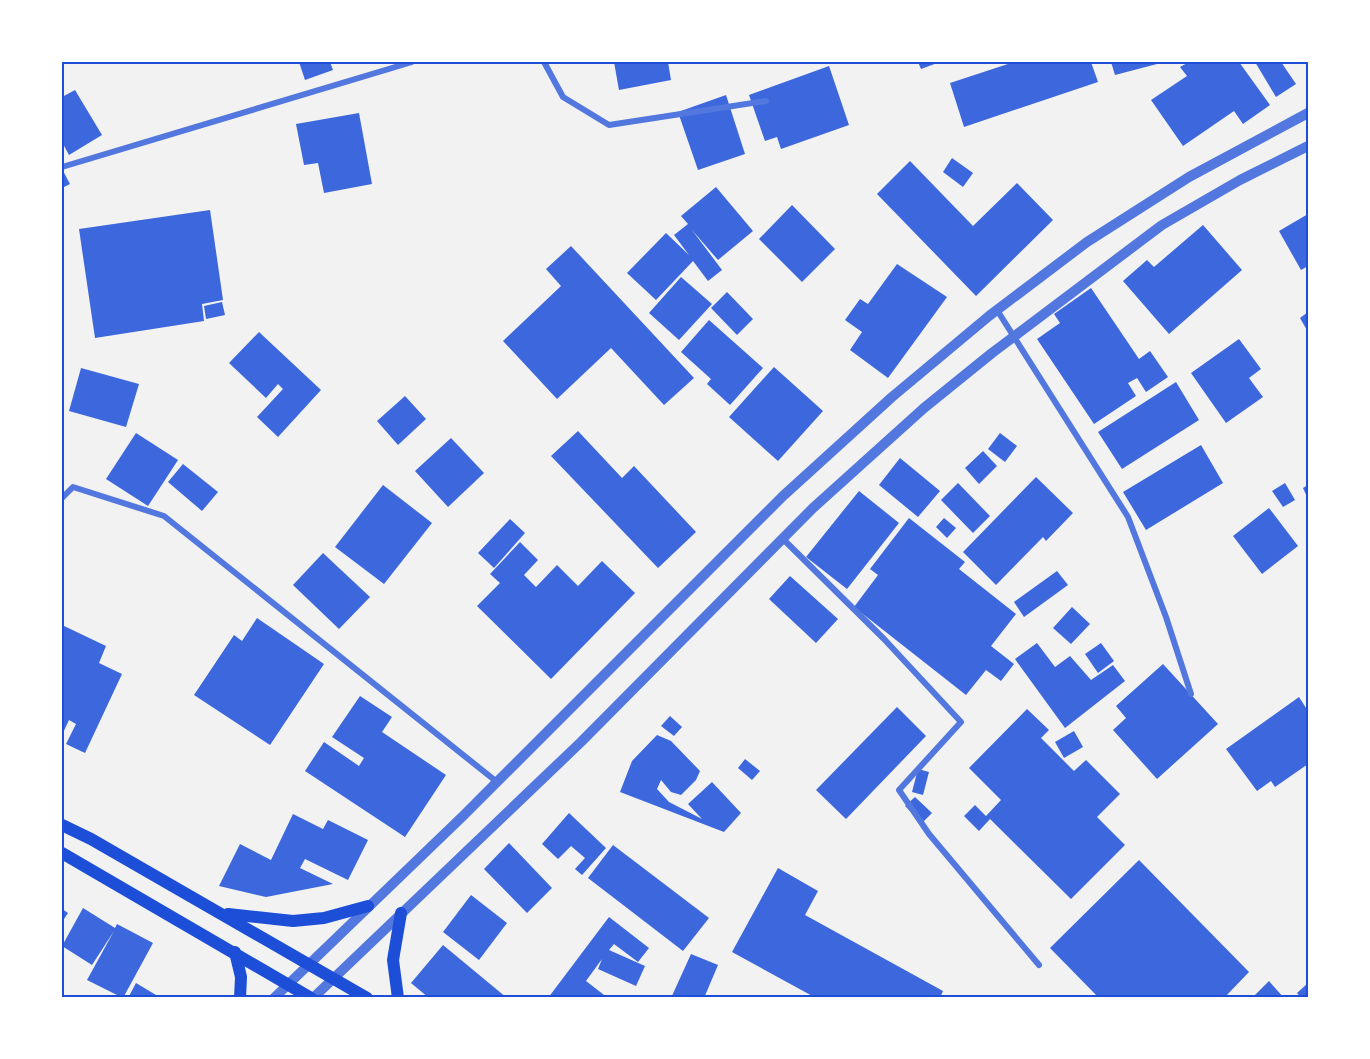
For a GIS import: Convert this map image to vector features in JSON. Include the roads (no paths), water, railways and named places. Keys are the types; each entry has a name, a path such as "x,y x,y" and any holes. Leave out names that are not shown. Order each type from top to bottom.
{"main road":[{"path":"62,825 309,962 367,998"},
{"path":"62,853 312,998"},
{"path":"220,913 293,921 324,918 368,906"},
{"path":"398,998 393,960 401,913"},
{"path":"235,952 240,977 240,998"}],"street":[{"path":"62,167 412,62"},
{"path":"544,62 563,97 609,125 766,101"},
{"path":"274,998 497,782 783,496 892,397 997,310 1087,242 1180,183 1308,113"},
{"path":"312,998 581,742 783,539 924,408 1162,225 1240,180 1308,146"},
{"path":"997,310 1128,517 1166,617 1191,694"},
{"path":"62,498 73,487 164,516 497,782"},
{"path":"783,539 884,639 961,722 899,790 929,834 1040,965"}]}
